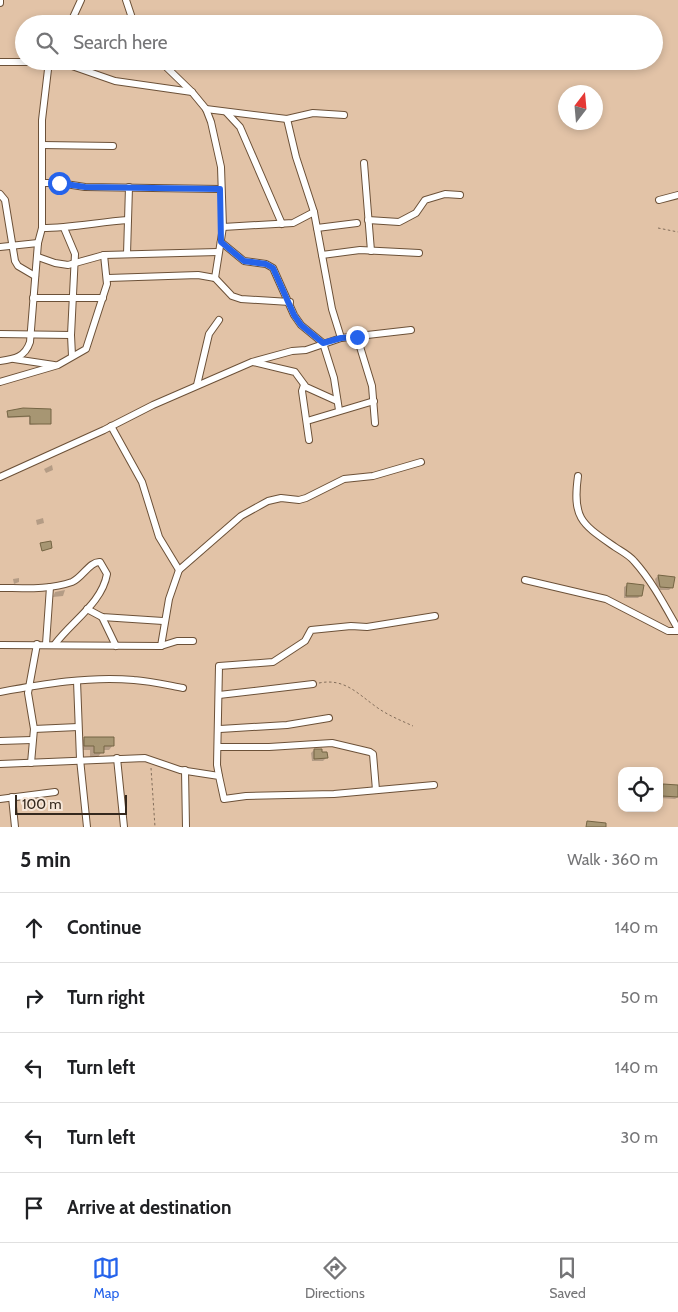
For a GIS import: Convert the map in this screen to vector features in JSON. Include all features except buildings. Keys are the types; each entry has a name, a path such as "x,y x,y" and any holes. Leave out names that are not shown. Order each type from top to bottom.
{"street":[{"path":"74,15 81,0"},
{"path":"126,0 131,15"},
{"path":"0,62 15,62"},
{"path":"14,359 28,349 30,334 38,243 42,228 43,98 48,70"},
{"path":"83,70 115,81 192,92"},
{"path":"169,70 206,108 220,160 222,227 215,278"},
{"path":"206,108 227,113 287,118 313,113 344,116"},
{"path":"227,113 240,127 282,224"},
{"path":"287,118 296,158 314,212 332,309 341,338"},
{"path":"42,145 113,146"},
{"path":"364,163 371,251"},
{"path":"42,183 220,189"},
{"path":"127,254 129,187"},
{"path":"0,194 5,200 12,244 18,266 35,276"},
{"path":"368,220 399,222 416,213 425,200 445,194 460,195"},
{"path":"660,200 678,195"},
{"path":"222,227 292,224 314,212"},
{"path":"42,228 64,228 86,223 128,220"},
{"path":"317,228 356,223"},
{"path":"64,228 75,254 70,335 72,356"},
{"path":"221,242 244,261 270,265 278,276 294,315 301,325 323,343 334,378 339,410"},
{"path":"0,247 12,244 38,243"},
{"path":"322,255 371,251 419,253"},
{"path":"38,257 55,263 74,263 83,259 104,255 218,252"},
{"path":"0,382 58,366 88,347 108,278 104,255"},
{"path":"108,278 198,275 215,278 232,296 241,299 290,302"},
{"path":"33,298 103,298"},
{"path":"197,385 209,334 219,320"},
{"path":"0,477 197,385 252,362 292,351 306,350 341,338 411,330"},
{"path":"0,334 70,335"},
{"path":"357,337 372,386 375,423"},
{"path":"0,361 14,359 58,366"},
{"path":"252,362 292,371 298,374 304,385 337,401"},
{"path":"304,385 302,391 309,440"},
{"path":"307,421 374,401"},
{"path":"111,426 142,482 159,537 180,570"},
{"path":"161,646 163,621 180,570 242,516 268,501 281,498 299,500 344,479 372,476 420,462"},
{"path":"524,580 606,599 668,631 678,630 663,601 633,560 594,534 582,520 575,500 578,476"},
{"path":"0,588 50,587 74,582 94,564 100,562 107,574 106,583 98,597 68,626 55,644"},
{"path":"46,644 50,587"},
{"path":"87,609 102,617 163,621"},
{"path":"434,785 334,794 246,796 224,799 219,776 218,747 220,729 219,666 273,662 305,641 311,630 367,627 435,616"},
{"path":"102,617 116,646"},
{"path":"0,643 161,646 177,641 192,642"},
{"path":"31,763 34,729 28,702 37,644"},
{"path":"0,692 29,686 77,681 133,680 183,688"},
{"path":"77,681 80,759 87,827"},
{"path":"219,694 313,684"},
{"path":"220,729 287,725 329,718"},
{"path":"34,729 78,727"},
{"path":"0,741 32,740"},
{"path":"218,747 269,747 332,743 370,752 373,754 376,790"},
{"path":"117,758 124,827"},
{"path":"0,764 80,759 151,759 156,763 219,776"},
{"path":"185,770 186,827"},
{"path":"0,798 55,792"},
{"path":"12,797 15,827"}],"path":[{"path":"658,228 678,232"},
{"path":"313,684 324,682 352,687 394,718 413,726"},
{"path":"151,759 155,827"}],"route":[{"path":"59,183 85,187 190,187 220,189 221,242 244,261 270,265 278,276 294,315 301,325 323,343 341,338 357,337"}]}
